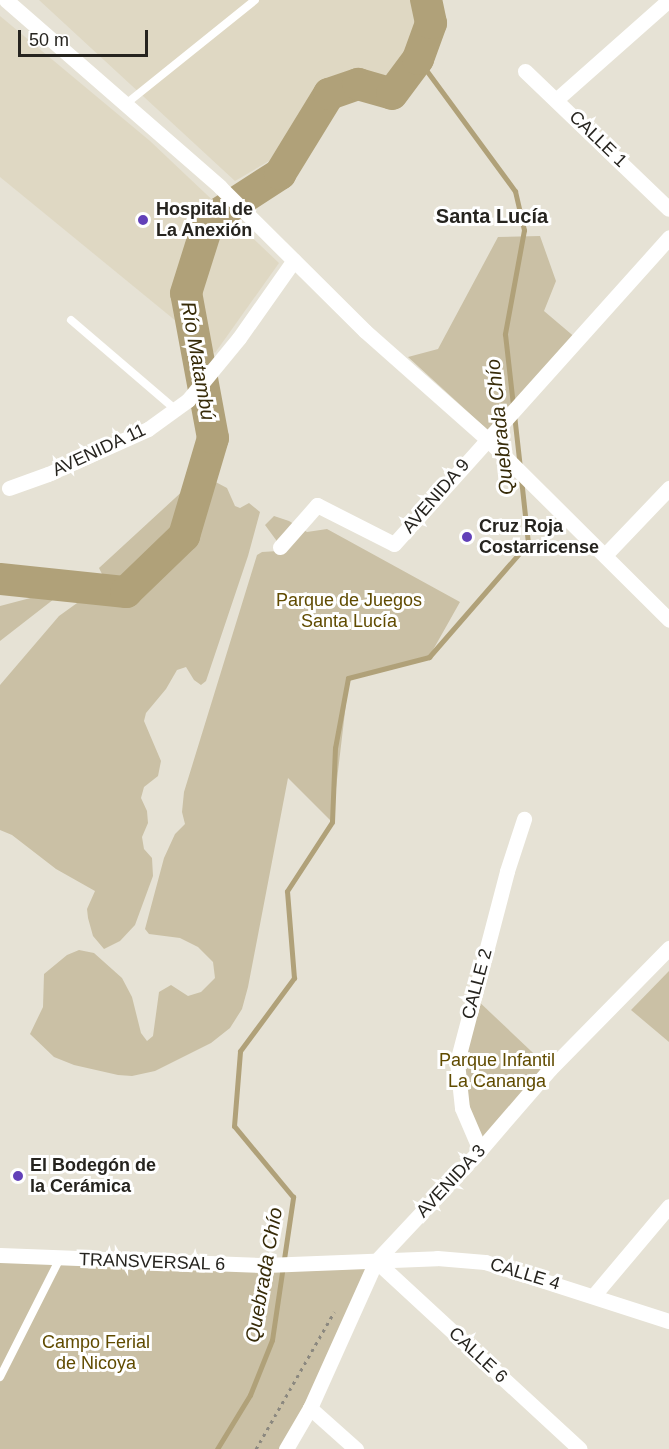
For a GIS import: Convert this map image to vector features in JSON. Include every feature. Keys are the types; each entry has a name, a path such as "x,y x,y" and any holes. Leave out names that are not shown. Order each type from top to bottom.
{"street":[{"path":"6,0 127,103 250,215 365,331 486,438 669,620"},
{"path":"557,99 669,0"},
{"name":"CALLE 1","path":"525,70 669,209"},
{"name":"AVENIDA 9","path":"280,547 317,505 394,544 486,438 669,237"},
{"name":"AVENIDA 11","path":"4,489 48,474 148,429 188,400 239,338 294,260"},
{"path":"605,555 669,488"},
{"name":"CALLE 2","path":"480,1150 462,1108 457,1062 507,872 525,819"},
{"name":"AVENIDA 3","path":"286,1449 310,1408 376,1261 480,1150 550,1069 669,948"},
{"path":"594,1295 669,1206"},
{"name":"TRANSVERSAL 6","path":"0,1255 266,1265 376,1261"},
{"name":"CALLE 4","path":"376,1261 437,1258 485,1262 594,1295 669,1321"},
{"name":"CALLE 6","path":"376,1261 580,1449"},
{"path":"310,1408 356,1449"}],"lane":[{"path":"127,103 255,0"},
{"path":"71,320 175,409"},
{"path":"0,1377 60,1258"}],"path":[{"path":"256,1449 336,1308"}],"shaded area":[{"name":"Hospital de La Anexión","path":"39,0 414,0 420,24 389,77 361,72 318,87 269,161 235,181"},
{"name":"Hospital de La Anexión","path":"0,16 150,141 279,263 215,353 0,177"}],"green space":[{"path":"540,236 556,281 544,311 577,339 491,433 408,357 438,349 498,237"},
{"path":"199,476 227,488 235,506 240,508 249,503 260,512 248,556 206,681 201,685 194,680 186,667 177,670 166,689 146,713 144,721 161,761 158,776 144,787 141,798 147,811 148,823 142,837 144,849 152,858 153,876 135,925 120,941 104,949 93,936 88,918 87,909 95,891 56,869 12,835 0,830 0,685 59,616 91,593 104,578 99,568"},
{"name":"Parque de Juegos Santa Lucía","path":"274,516 289,521 307,532 327,529 460,602 429,657 349,678 332,822 288,778 248,987 242,1009 230,1028 211,1043 155,1071 132,1076 118,1075 74,1065 54,1057 30,1034 43,1007 44,974 67,955 79,950 94,953 122,978 132,997 141,1033 147,1041 153,1036 159,992 171,985 188,996 201,992 215,978 213,962 198,947 180,938 149,934 145,929 164,858 175,834 185,824 182,812 184,792 257,555 262,552 278,551 279,544 265,525"},
{"path":"38,596 51,596 54,599 0,641 0,606"},
{"path":"669,971 669,1042 631,1010"},
{"name":"Parque Infantil La Cananga","path":"474,997 550,1069 480,1150 457,1062"},
{"name":"Campo Ferial de Nicoya","path":"0,1254 376,1261 286,1449 0,1449"}],"waterway":[{"name":"Río Matambú","path":"0,579 126,592 184,536 213,438 186,293 209,220 280,174 329,94 358,84 392,94 418,59 431,23 426,0"},
{"name":"Quebrada Chío","path":"418,59 515,191 524,230 505,334 520,467"},
{"name":"Quebrada Chío","path":"217,1449 250,1395 272,1340 293,1197 234,1126 240,1051 294,978 287,891 332,822 335,748 348,678 429,657 528,543 521,479"}],"place":[{"name":"Hospital de La Anexión","path":"143,220"},
{"name":"Cruz Roja Costarricense","path":"467,537"},
{"name":"El Bodegón de la Cerámica","path":"18,1176"}],"district":[{"name":"Santa Lucía","path":"492,216"}]}
